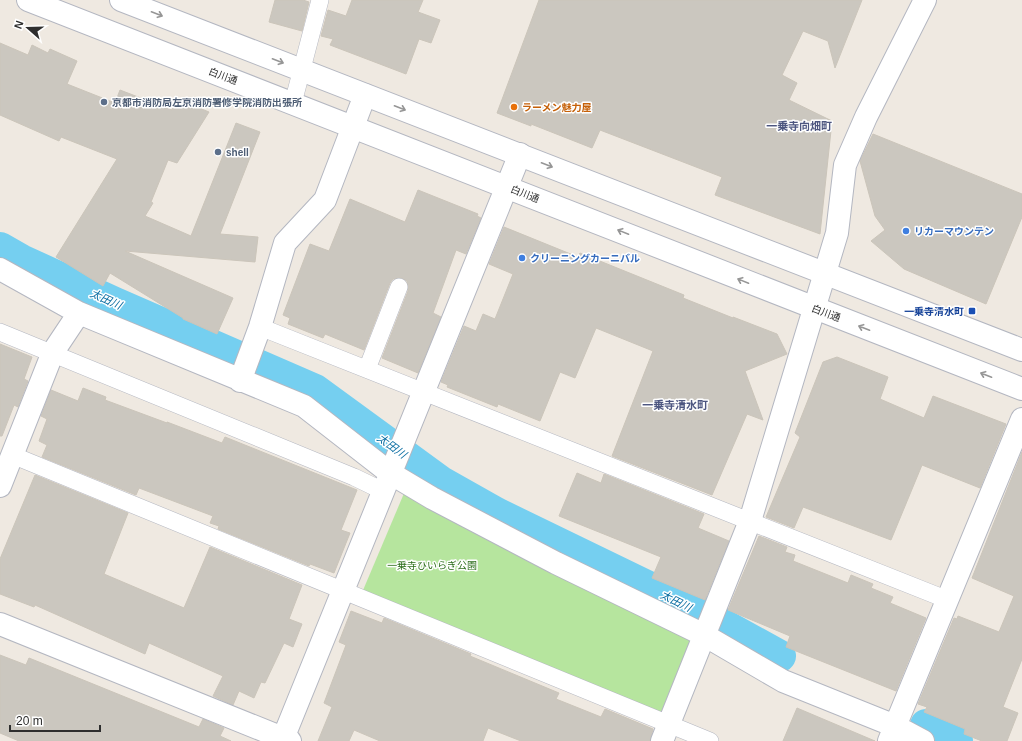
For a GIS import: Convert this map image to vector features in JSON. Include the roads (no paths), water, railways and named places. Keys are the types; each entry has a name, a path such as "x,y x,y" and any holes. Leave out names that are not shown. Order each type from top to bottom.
{"street":[{"name":"白川通","path":"28,0 506,186 814,309 1022,389"},
{"path":"121,0 825,272 1022,350"},
{"path":"665,733 750,521 837,233 845,165 866,117 925,0"},
{"path":"240,381 260,327 285,242 325,200 365,94"},
{"path":"0,624 285,740 342,590 520,154"},
{"path":"0,269 79,313 240,381 304,406 386,482 432,498 556,563 709,622 783,681 892,734 923,741"},
{"path":"0,486 53,352 79,313"},
{"path":"892,734 1022,419"}],"lane":[{"path":"293,103 320,0"},
{"path":"367,369 400,287"},
{"path":"260,327 948,600"},
{"path":"0,332 53,352 354,477 386,482"},
{"path":"12,455 342,590 665,733 710,741"}],"waterway":[{"name":"太田川","path":"0,248 21,260 115,303 315,390 441,482 496,513 702,613 780,656"},
{"name":"太田川","path":"926,725 957,741"}],"place":[{"name":"京都市消防局左京消防署修学院消防出張所","path":"104,102"},
{"name":"ラーメン魅力屋","path":"514,107"},
{"name":"shell","path":"218,152"},
{"name":"リカーマウンテン","path":"906,231"},
{"name":"クリーニングカーニバル","path":"522,258"},
{"name":"一乗寺清水町","path":"972,311"}],"district":[{"name":"一乗寺向畑町","path":"799,126"},
{"name":"一乗寺清水町","path":"675,405"}],"park label":[{"name":"一乗寺ひいらぎ公園","path":"432,565"}]}
